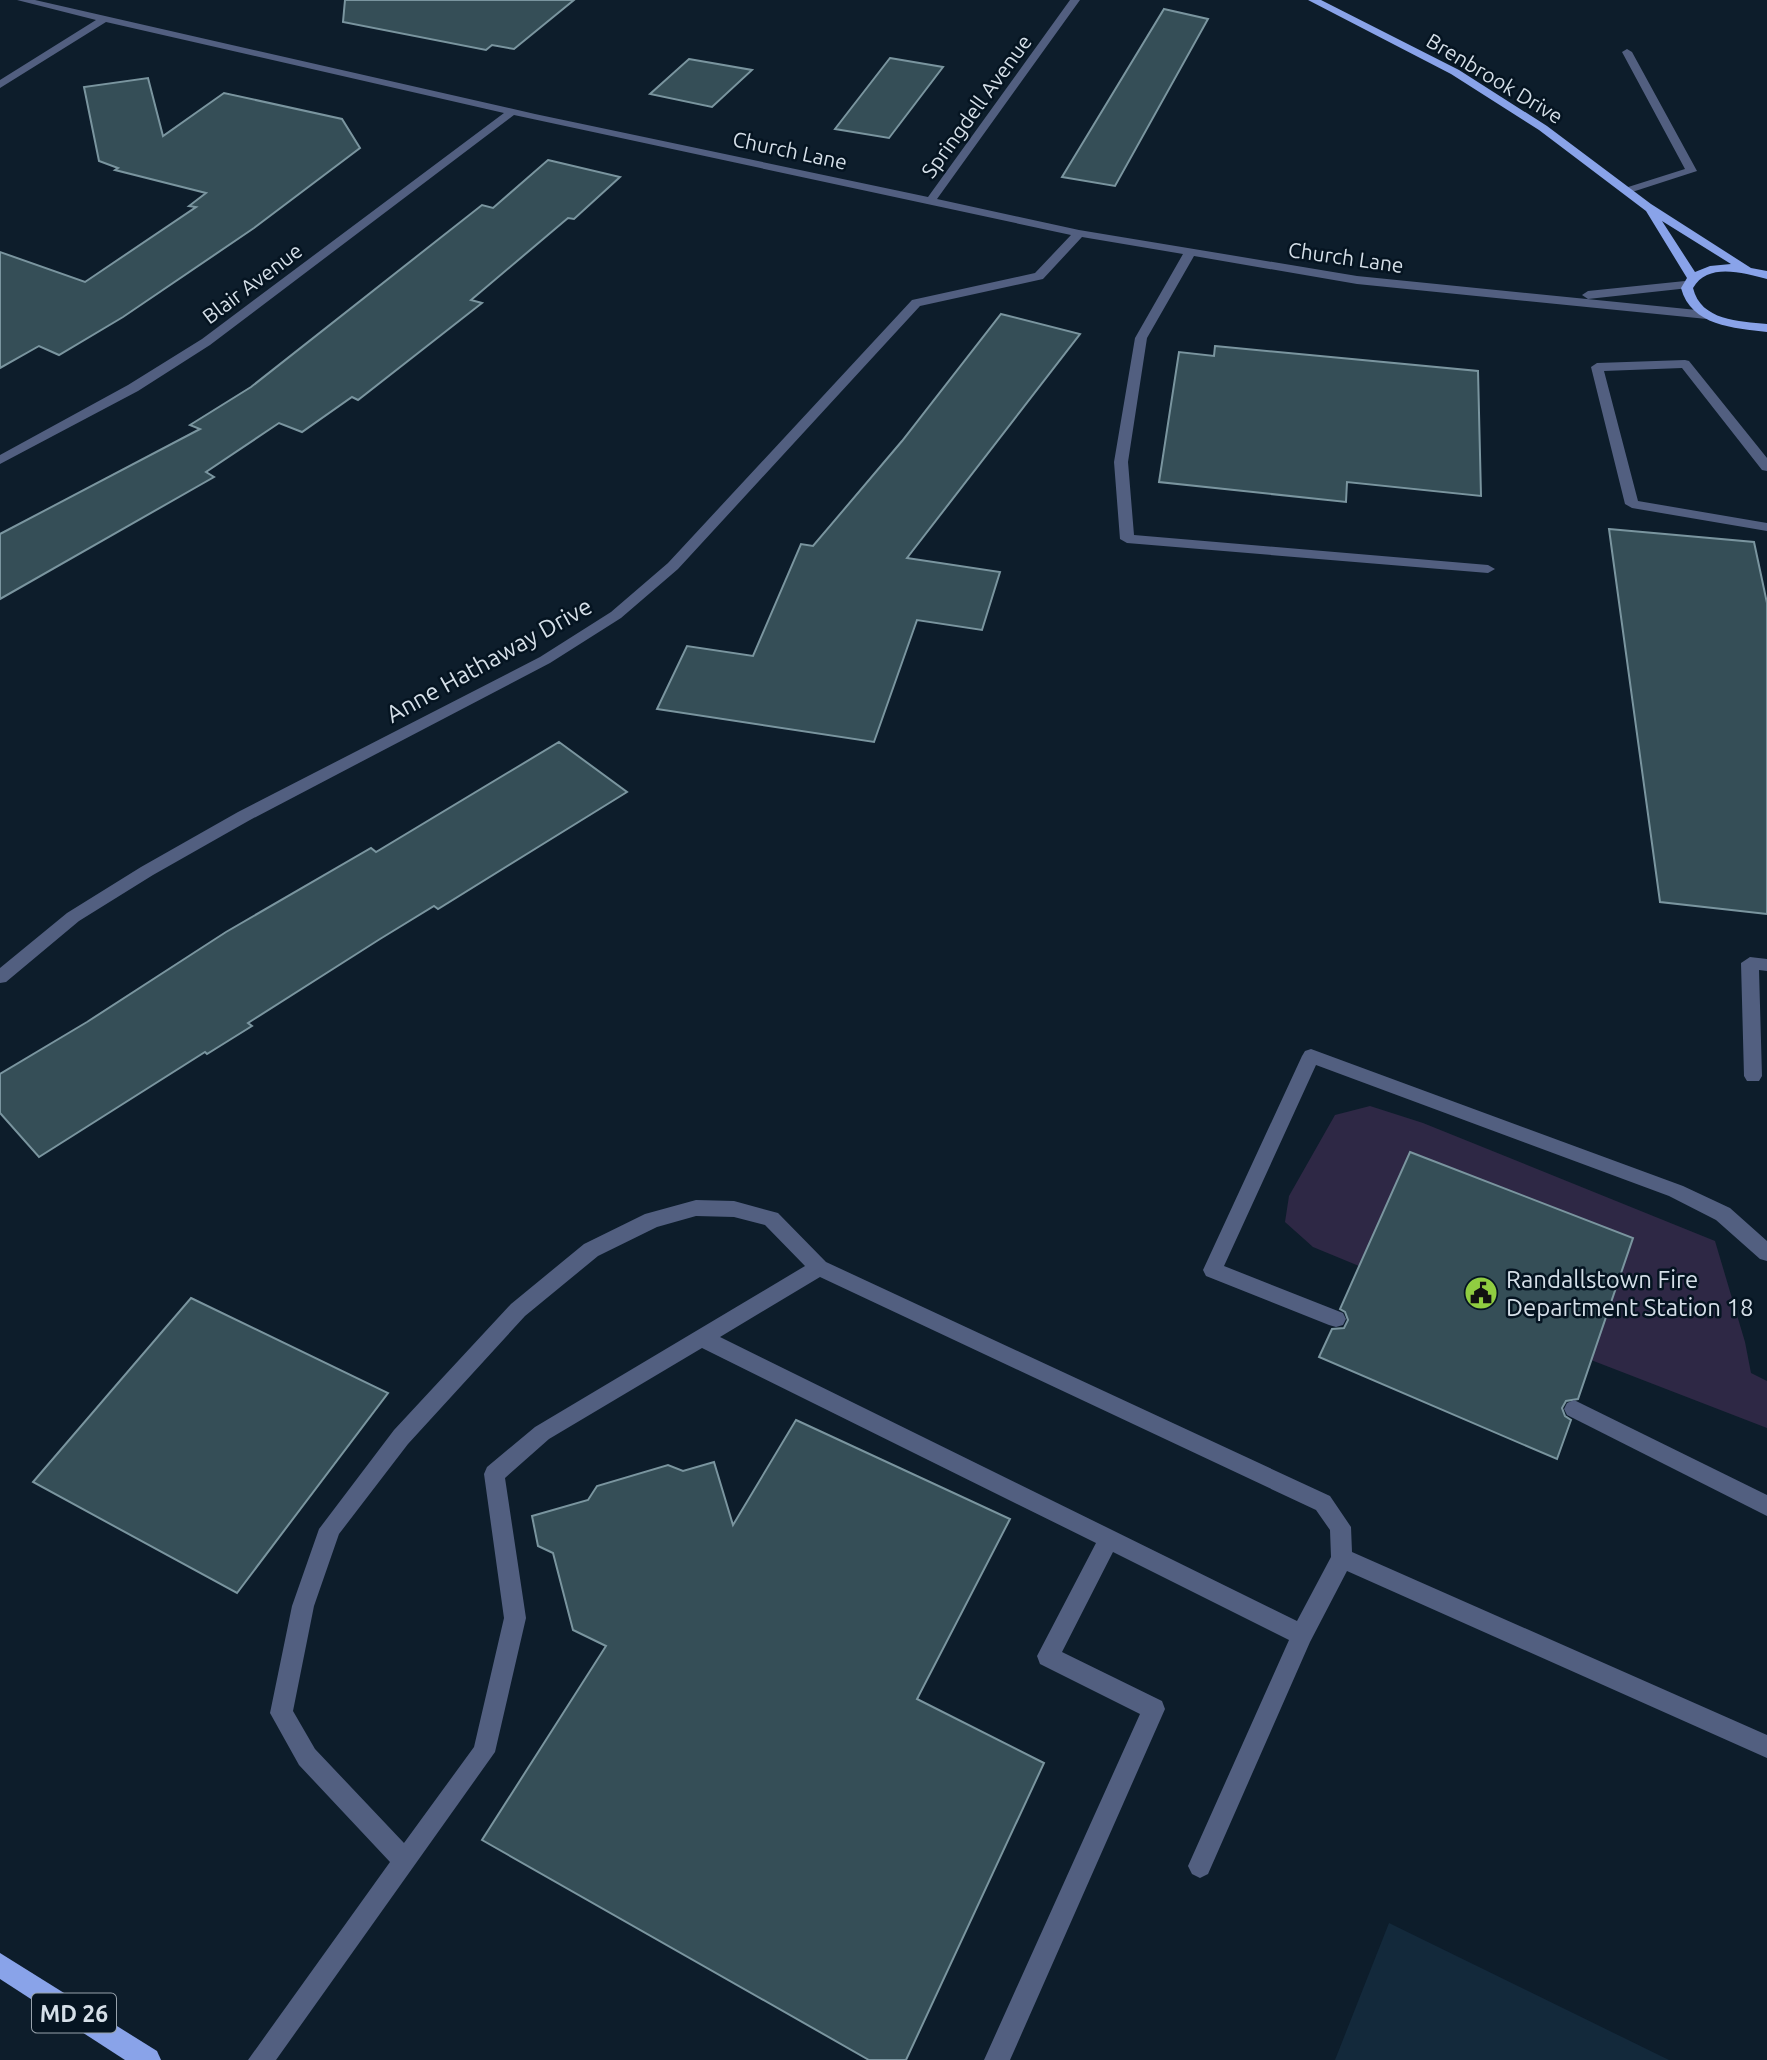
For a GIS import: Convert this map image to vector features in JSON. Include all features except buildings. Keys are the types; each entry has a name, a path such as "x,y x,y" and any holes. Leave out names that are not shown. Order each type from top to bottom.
{"main road":[{"name":"Brenbrook Drive","path":"1313,0 1455,72 1543,128 1647,206 1746,269"},
{"name":"Brenbrook Drive","path":"1647,206 1688,281 1688,300 1707,316"},
{"path":"1688,281 1714,269 1746,269 1767,275"},
{"path":"1707,316 1749,327 1767,328"},
{"path":"1749,327 1767,339"},
{"name":"MD 26","path":"0,1965 148,2060"}],"street":[{"name":"Church Lane","path":"22,0 512,112 1079,233 1370,281 1462,293 1557,299 1707,316"},
{"name":"Springdell Avenue","path":"932,200 1075,0"},
{"path":"0,85 103,20"},
{"path":"1628,52 1691,171 1629,190"},
{"name":"Blair Avenue","path":"0,460 133,388 206,342 512,112"},
{"name":"Anne Hathaway Drive","path":"0,977 74,917 146,871 244,816 545,660 616,615 673,566 916,303 1039,276 1079,233"},
{"path":"1190,252 1141,338 1121,462 1127,539 1488,569"},
{"name":"Church Lane","path":"1557,299 1688,281"},
{"path":"1767,467 1685,364 1597,367 1632,504 1767,527"},
{"path":"1753,1076 1750,963 1767,965"},
{"path":"1336,1319 1213,1270 1311,1056 1676,1191 1723,1214 1767,1253"},
{"path":"405,1861 307,1757 281,1713 303,1606 330,1529 401,1437 517,1310 591,1251 652,1220 696,1208 734,1209 771,1219 819,1268 1323,1503 1340,1527 1342,1558 1302,1635 1200,1866"},
{"path":"261,2060 484,1752 515,1618 494,1474 542,1433 819,1268"},
{"path":"702,1338 1302,1635"},
{"path":"1574,1409 1767,1506"},
{"path":"997,2060 1154,1709 1048,1656 1110,1539"},
{"path":"1342,1558 1767,1747"}],"shaded area":[{"path":"1370,1106 1423,1123 1715,1241 1745,1342 1751,1373 1767,1381 1767,1428 1591,1360 1632,1238 1410,1152 1359,1266 1313,1247 1285,1222 1289,1196 1335,1115"},
{"path":"1389,1923 1669,2060 1335,2060"}],"place":[{"name":"Randallstown Fire Department Station 18","path":"1481,1293"}]}
